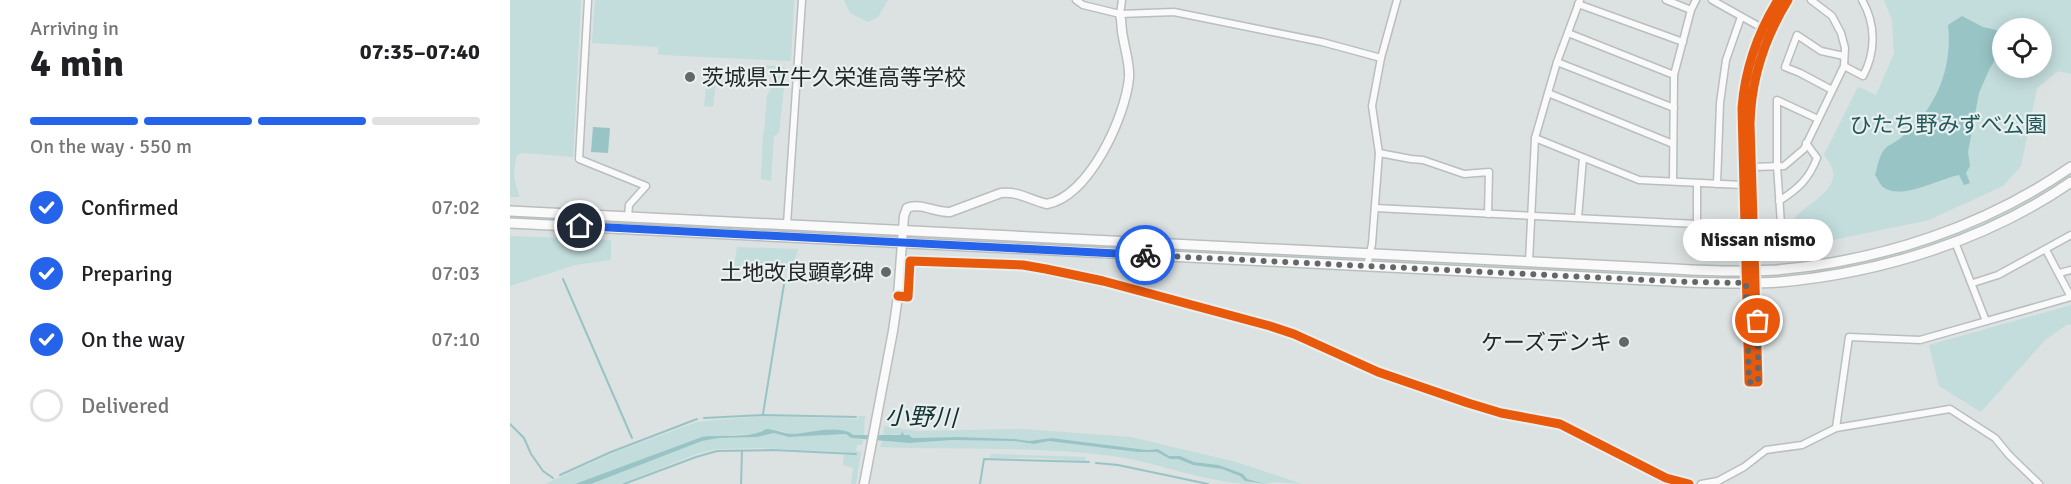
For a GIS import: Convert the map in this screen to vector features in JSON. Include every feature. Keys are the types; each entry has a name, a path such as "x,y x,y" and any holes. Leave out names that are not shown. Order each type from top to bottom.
{"main road":[{"path":"510,211 1745,271 1832,263 1920,241 2002,208 2071,167"},
{"path":"510,223 1688,282 1757,283 1834,274 1878,265 1955,242 2007,218 2071,182"}],"street":[{"path":"588,0 579,159 646,186 629,205 628,217"},
{"path":"787,224 802,0"},
{"path":"1076,0 1083,5 1120,14 1174,12 1322,42 1382,58"},
{"path":"864,484 898,296 902,231 907,208 911,206 950,212 1008,192 1047,204 1064,198 1080,186 1093,169 1106,145 1125,95 1129,77 1120,14 1122,0"},
{"path":"1367,266 1372,244 1379,153 1372,106 1397,0"},
{"path":"1666,0 1691,10"},
{"path":"1673,181 1674,75 1691,10 1696,0"},
{"path":"1712,0 1721,2 1741,17 1762,28"},
{"path":"1778,0 1752,52 1743,93 1743,185 1749,382 1758,382 1757,283 1750,110 1757,65 1769,33 1788,0"},
{"path":"1752,167 1784,166 1804,149 1844,66 1841,33 1832,16 1819,2 1811,0"},
{"path":"1844,66 1863,76 1870,62 1873,37 1868,10 1862,0"},
{"path":"1529,262 1535,138 1557,62 1579,2 1683,42"},
{"path":"1717,184 1720,103 1726,60 1741,17"},
{"path":"1568,33 1674,75"},
{"path":"1832,90 1785,67 1797,35 1821,51 1844,56"},
{"path":"1557,62 1674,108"},
{"path":"1548,93 1673,144"},
{"path":"1781,224 1777,166 1777,100 1818,119"},
{"path":"1535,138 1639,180 1743,185"},
{"path":"1779,201 1797,189 1811,174 1817,158 1806,143"},
{"path":"1379,153 1423,160 1464,174 1489,172 1488,214"},
{"path":"1578,219 1583,158"},
{"path":"1375,208 1697,224 1697,184"},
{"path":"1973,283 1998,275 2071,235"},
{"path":"1955,242 1986,321"},
{"path":"1836,428 1849,337 1920,340 2071,297 2046,250"},
{"path":"898,296 908,297 910,261 1023,265 1103,281 1294,334 1378,372 1468,403 1501,413 1560,424 1666,478 1689,484"},
{"path":"2059,273 2071,270"},
{"path":"1701,484 1718,481 1744,467 1766,450 1802,445 1836,428 1950,409 1995,438 2039,484"}],"green space":[{"path":"510,0 581,0 573,157 524,153 517,155 514,177 520,197 510,197"},
{"path":"595,0 794,0 791,61 662,55 658,54 658,47 592,43"},
{"path":"844,0 888,0 878,17 868,22 850,13"},
{"name":"ひたち野みずべ公園","path":"1884,0 2071,0 2071,74 2058,71 2052,76 2052,18 1992,18 1992,78 2049,78 2037,88 2021,166 2003,186 1929,220 1784,250 1795,218 1819,198 1831,184 1833,175 1831,166 1824,155 1858,87 1876,95 1894,54 1892,20"},
{"path":"765,65 786,69 779,133 774,136 771,181 761,179 767,95 774,85 774,76"},
{"path":"707,78 716,79 713,107 704,106"},
{"path":"2071,172 2071,178 2037,199 1985,225 1929,247 1891,259 1840,270 1779,274 1913,247"},
{"path":"510,214 690,223 692,225 689,228 510,220"},
{"path":"730,226 825,229 883,238 800,234"},
{"path":"920,235 1338,256 1363,261 971,242"},
{"path":"510,236 611,240 611,260 575,265 510,286"},
{"path":"737,247 798,249 791,267 780,272 772,272 734,267"},
{"path":"1372,258 1660,271 1685,277 1722,278 1722,280 1398,264"},
{"path":"2071,305 2071,325 2068,324 2046,339 1981,412 1939,386 1929,345"},
{"path":"762,416 858,419 858,416 865,416 864,435 853,435 838,429 793,434 772,429 754,434 710,436 575,484 545,484 618,451 697,422"},
{"path":"884,426 918,431 1023,429 1131,437 1236,462 1302,484 1274,482 1265,484 1247,479 1243,474 1219,465 1194,462 1180,456 1169,456 1158,449 1147,450 1048,438 1029,441 958,437 910,438 896,434 883,436"},
{"path":"774,433 789,437 846,434 851,438 863,440 862,445 857,445 856,451 861,452 856,484 851,484 853,468 843,465 844,452 758,448 716,449 696,454 621,484 591,484 702,441 757,437"},
{"path":"952,440 1014,441 1034,444 1049,441 1157,452 1170,459 1222,469 1256,484 1220,481 1131,459 1084,453 880,447 882,441 909,443"},
{"path":"991,454 1086,457 1085,461 990,458"}],"water":[{"path":"1962,16 1992,29 1992,65 1979,93 1968,152 1970,166 1966,173 1970,183 1964,185 1959,175 1920,188 1900,192 1891,191 1882,186 1875,175 1881,156 1888,146 1900,139 1915,125 1933,100 1945,72 1948,57 1948,25"},
{"path":"593,127 610,128 608,153 591,152"},
{"path":"766,429 794,434 841,430 853,435 901,435 902,431 904,435 912,438 958,437 1029,441 1051,438 1147,450 1158,449 1169,456 1180,456 1194,462 1219,465 1243,474 1247,479 1265,484 1245,481 1240,476 1222,469 1170,459 1157,452 1138,452 1049,441 1034,444 1014,441 952,440 909,443 851,438 846,434 789,437 774,433 757,437 702,441 591,484 575,484 702,437 753,434"}],"waterway":[{"path":"763,414 785,278"},
{"path":"563,279 632,438"},
{"path":"704,418 763,415 856,417"},
{"path":"560,475 611,452 697,419"},
{"path":"510,424 524,438 531,454 543,471 553,478"},
{"path":"624,484 717,451 773,450 856,454"},
{"path":"741,484 742,451"},
{"path":"980,484 984,459 1089,462"},
{"path":"1096,463 1118,465 1208,484"}],"cycle path":[{"path":"1778,0 1753,52 1742,108 1749,382 1758,382 1751,107 1760,59 1772,29 1788,0"},
{"path":"898,296 908,297 910,261 1023,265 1103,281 1294,334 1378,372 1468,403 1501,413 1560,424 1666,478 1689,484"}],"way so far":[{"path":"1145,255 1746,283 1749,382 1758,382 1758,321"}],"place":[{"name":"茨城県立牛久栄進高等学校","path":"690,77"},
{"name":"土地改良顕彰碑","path":"886,272"},
{"name":"Nissan nismo","path":"1758,321"},
{"name":"ケーズデンキ","path":"1624,342"}],"route":[{"path":"580,226 1145,255"}],"water label":[{"name":"小野川","path":"921,417"}]}
